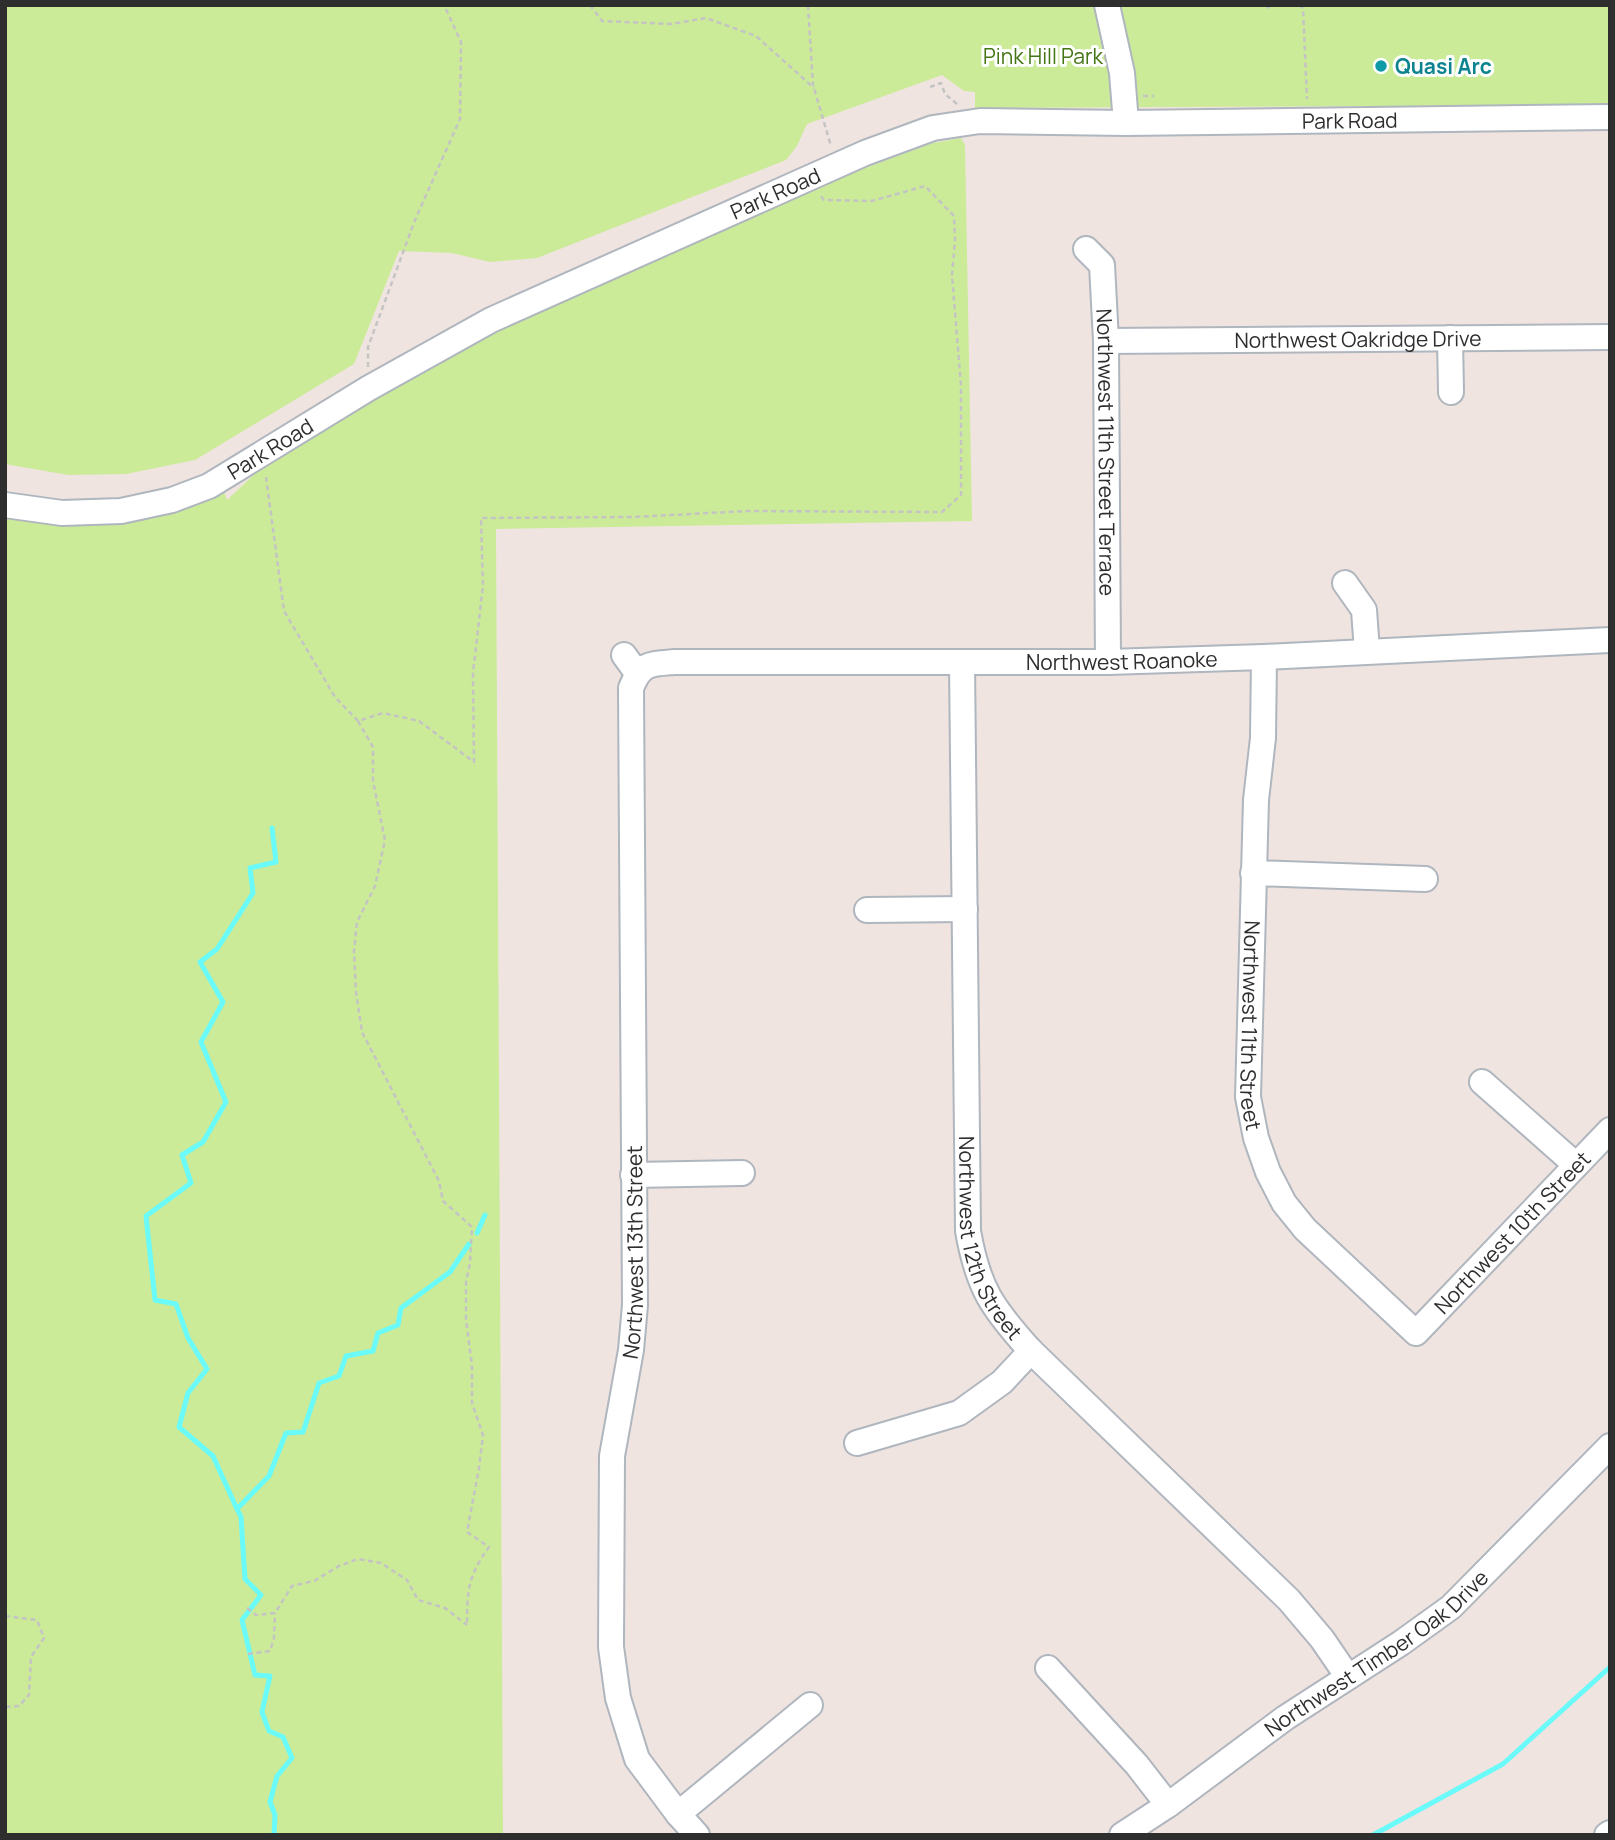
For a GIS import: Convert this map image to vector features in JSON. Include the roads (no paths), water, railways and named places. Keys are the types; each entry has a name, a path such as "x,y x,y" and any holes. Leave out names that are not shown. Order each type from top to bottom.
{"street":[{"path":"1107,5 1122,73 1126,123"},
{"name":"Park Road","path":"5,505 62,513 121,511 172,500 209,486 369,388 491,320 865,153 972,114 1126,123 1610,117"},
{"name":"Northwest 11th Street Terrace","path":"1086,249 1102,265 1106,341 1108,662"},
{"name":"Northwest Oakridge Drive","path":"1106,341 1610,337"},
{"path":"1450,338 1451,392"},
{"path":"1345,583 1364,610 1367,651"},
{"name":"Northwest Roanoke","path":"630,664 1108,662 1610,640"},
{"name":"Northwest 11th Street","path":"1264,657 1263,738 1255,800 1248,1097 1256,1138 1268,1172 1284,1203 1305,1229 1416,1333"},
{"name":"Northwest 12th Street","path":"962,662 968,1231 974,1265 987,1296 1005,1323 1289,1600 1322,1639 1348,1677"},
{"name":"Northwest 13th Street","path":"630,664 635,1306 631,1350 612,1455 611,1647 618,1698 637,1759 678,1814"},
{"path":"1253,873 1425,879"},
{"path":"867,910 965,909"},
{"path":"1482,1082 1576,1165"},
{"name":"Northwest 10th Street","path":"1416,1333 1610,1130"},
{"path":"633,1175 742,1173"},
{"path":"857,1443 959,1413 1002,1382 1031,1351"},
{"name":"Northwest Timber Oak Drive","path":"1122,1835 1168,1805 1285,1718 1451,1608 1610,1447"},
{"path":"1048,1668 1137,1765 1168,1805"},
{"path":"697,1835 678,1814 810,1705"}],"waterway":[{"path":"272,828 276,862 250,868 253,893 217,949 200,962 223,1002 201,1042 226,1102 203,1142 182,1155 191,1183 146,1216 155,1300 176,1304 188,1338 207,1369 188,1393 179,1427 213,1456 241,1517 245,1579 261,1595 242,1620 255,1675 270,1676 262,1712 269,1731 283,1737 292,1758 277,1776 270,1802 275,1815 274,1835"},
{"path":"477,1233 485,1215"},
{"path":"237,1509 269,1476 286,1433 303,1432 319,1383 339,1376 346,1356 373,1351 378,1333 398,1325 401,1308 450,1272 469,1244"},
{"path":"1373,1835 1503,1764 1610,1667"}],"place":[{"name":"Quasi Arc","path":"1381,66"}],"park label":[{"name":"Pink Hill Park","path":"1043,56"}]}
